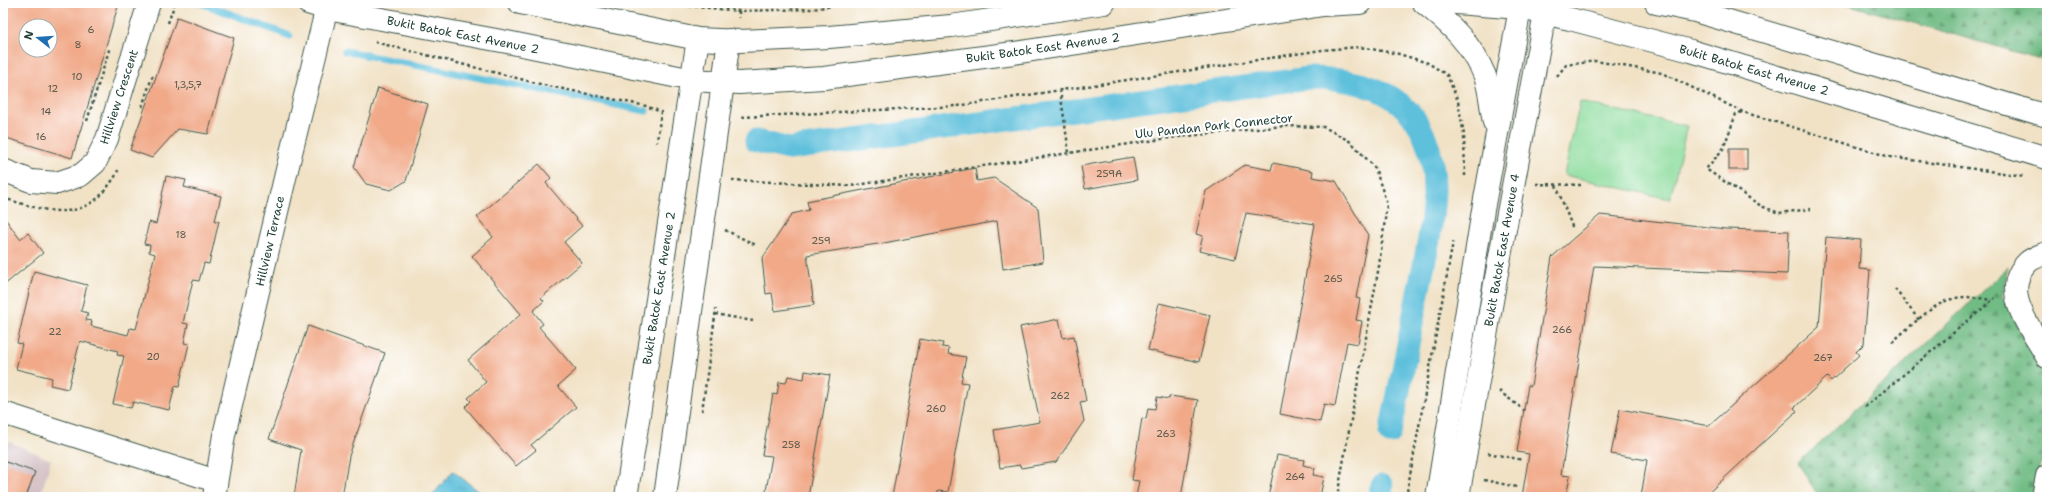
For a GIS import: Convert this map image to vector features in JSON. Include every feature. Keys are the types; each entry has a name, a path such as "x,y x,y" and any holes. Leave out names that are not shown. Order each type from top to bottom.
{"street":[{"name":"Hillview Crescent","path":"3,170 31,181 57,183 81,175 95,163 107,139 149,3"},
{"path":"520,3 698,39 729,40 821,37 951,26 1104,3"},
{"name":"Bukit Batok East Avenue 2","path":"321,5 693,80 724,82 824,78 1014,53 1323,5 1360,3"},
{"path":"1424,3 1450,23 1472,51 1485,77 1496,135"},
{"name":"Bukit Batok East Avenue 2","path":"1456,3 1520,5 1546,8 2047,158"},
{"path":"1656,3 1695,11 2047,116"},
{"name":"Hillview Terrace","path":"3,413 215,489 224,434 321,5"},
{"name":"Bukit Batok East Avenue 4","path":"1437,497 1496,135 1520,5"},
{"name":"Bukit Batok East Avenue 4","path":"1458,497 1546,8"},
{"name":"Bukit Batok East Avenue 2","path":"626,497 693,80 698,39"},
{"path":"665,497 729,40"},
{"path":"2047,252 2029,261 2016,281 2015,293 2018,304 2047,357"},
{"path":"2043,497 2047,476"}],"path":[{"path":"660,3 739,11 812,9 854,3"},
{"path":"373,42 544,84 646,106 661,112 657,147"},
{"path":"85,127 111,44"},
{"path":"742,117 957,106 1322,50 1360,48 1399,54 1428,63 1447,75 1458,101 1464,135 1464,178"},
{"path":"1566,65 1596,61 1662,74 1743,112 1890,157 2031,177"},
{"path":"1060,90 1069,153"},
{"path":"1743,112 1736,114 1723,149 1706,169 1761,206 1779,213 1811,209"},
{"name":"Ulu Pandan Park Connector","path":"731,180 850,186 1169,138 1284,126 1324,127 1351,142 1375,168 1387,204 1379,266 1337,497"},
{"path":"1534,184 1581,185"},
{"path":"1556,185 1573,229"},
{"path":"724,230 756,245"},
{"path":"1406,497 1454,238"},
{"path":"1865,407 2016,281"},
{"path":"1894,289 1919,320"},
{"path":"1892,342 1940,304 1952,299 1967,297 1993,300"},
{"path":"691,310 753,321"},
{"path":"1503,395 1524,410"},
{"path":"1489,453 1523,460"},
{"path":"1484,480 1517,487"}],"shaded area":[{"path":"3,439 51,460 40,497 3,497"}],"green space":[{"path":"1843,3 2047,3 2047,61"},
{"path":"1580,102 1687,126 1670,199 1564,175"},
{"path":"2008,267 2002,296 2047,379 2047,427 2035,497 1819,497 1798,463"}],"water":[{"path":"453,471 482,494 482,497 431,497"}],"building":[{"path":"3,3 119,3 72,158 3,137"},
{"path":"177,17 234,38 208,134 178,129 152,158 130,150"},
{"path":"378,88 428,104 406,181 391,190 366,184 354,167"},
{"path":"1729,149 1747,149 1747,170 1729,170"},
{"path":"1133,157 1137,180 1085,189 1081,166"},
{"path":"1273,163 1313,171 1312,177 1336,181 1368,235 1356,298 1360,299 1356,320 1362,321 1358,344 1347,342 1335,406 1324,404 1320,422 1280,414 1315,224 1246,213 1235,259 1199,251 1203,236 1196,234 1206,191 1245,165 1271,170"},
{"path":"539,164 551,178 546,183 582,226 564,242 582,263 541,298 544,301 533,311 543,324 539,327 576,370 558,386 576,407 531,445 536,450 516,466 465,407 471,401 468,398 486,382 468,360 521,314 472,256 493,237 477,217"},
{"path":"975,168 977,181 994,178 1038,208 1043,262 1003,269 997,221 884,243 807,255 814,305 775,311 772,293 766,294 762,259 792,214 809,210 807,201"},
{"path":"166,176 186,180 184,187 221,196 215,221 219,221 209,264 204,263 199,281 193,280 183,323 188,324 184,343 189,344 179,387 175,386 169,410 133,402 131,408 113,404 124,356 117,355 118,351 80,341 68,389 50,385 52,378 16,369 22,344 17,343 34,271 87,285 81,311 88,313 86,320 92,321 91,326 128,335 130,328 136,329 155,254 149,252 150,245 144,244 149,222 156,224"},
{"path":"1600,215 1726,229 1789,231 1787,274 1594,266 1561,475 1570,476 1566,497 1522,497 1529,454 1517,452 1528,385 1531,386 1552,257"},
{"path":"3,216 20,239 28,233 43,253 3,286"},
{"path":"1826,237 1861,240 1859,269 1870,270 1864,344 1856,352 1859,355 1831,381 1827,377 1794,408 1797,411 1704,497 1641,497 1647,460 1611,454 1620,409 1709,426 1819,327"},
{"path":"1159,303 1210,315 1199,362 1148,350"},
{"path":"1059,319 1063,338 1074,336 1086,401 1080,402 1084,421 1056,462 1021,468 1020,465 1000,468 994,430 1040,422 1020,327"},
{"path":"308,326 385,353 349,456 342,497 294,497 301,450 269,439"},
{"path":"920,339 943,343 942,347 949,348 948,354 966,357 961,382 968,383 948,492 938,491 937,497 892,497"},
{"path":"805,371 830,375 808,497 765,497 772,456 762,455 773,394 777,395 779,382 786,383 788,376 804,379"},
{"path":"1170,396 1198,400 1181,497 1136,497 1139,481 1132,480 1142,418 1146,419 1148,408 1155,409 1157,397 1169,399"},
{"path":"1277,455 1304,460 1303,465 1315,468 1313,475 1324,477 1320,497 1268,497"},
{"path":"3,461 35,472 26,497 3,497"}],"waterway":[{"path":"201,3 290,36"},
{"path":"345,51 646,111"},
{"path":"756,141 789,149 1309,78 1336,79 1361,84 1382,92 1400,104 1415,119 1426,139 1432,163 1434,191 1428,243 1390,433"},
{"path":"1380,497 1382,486"}]}
